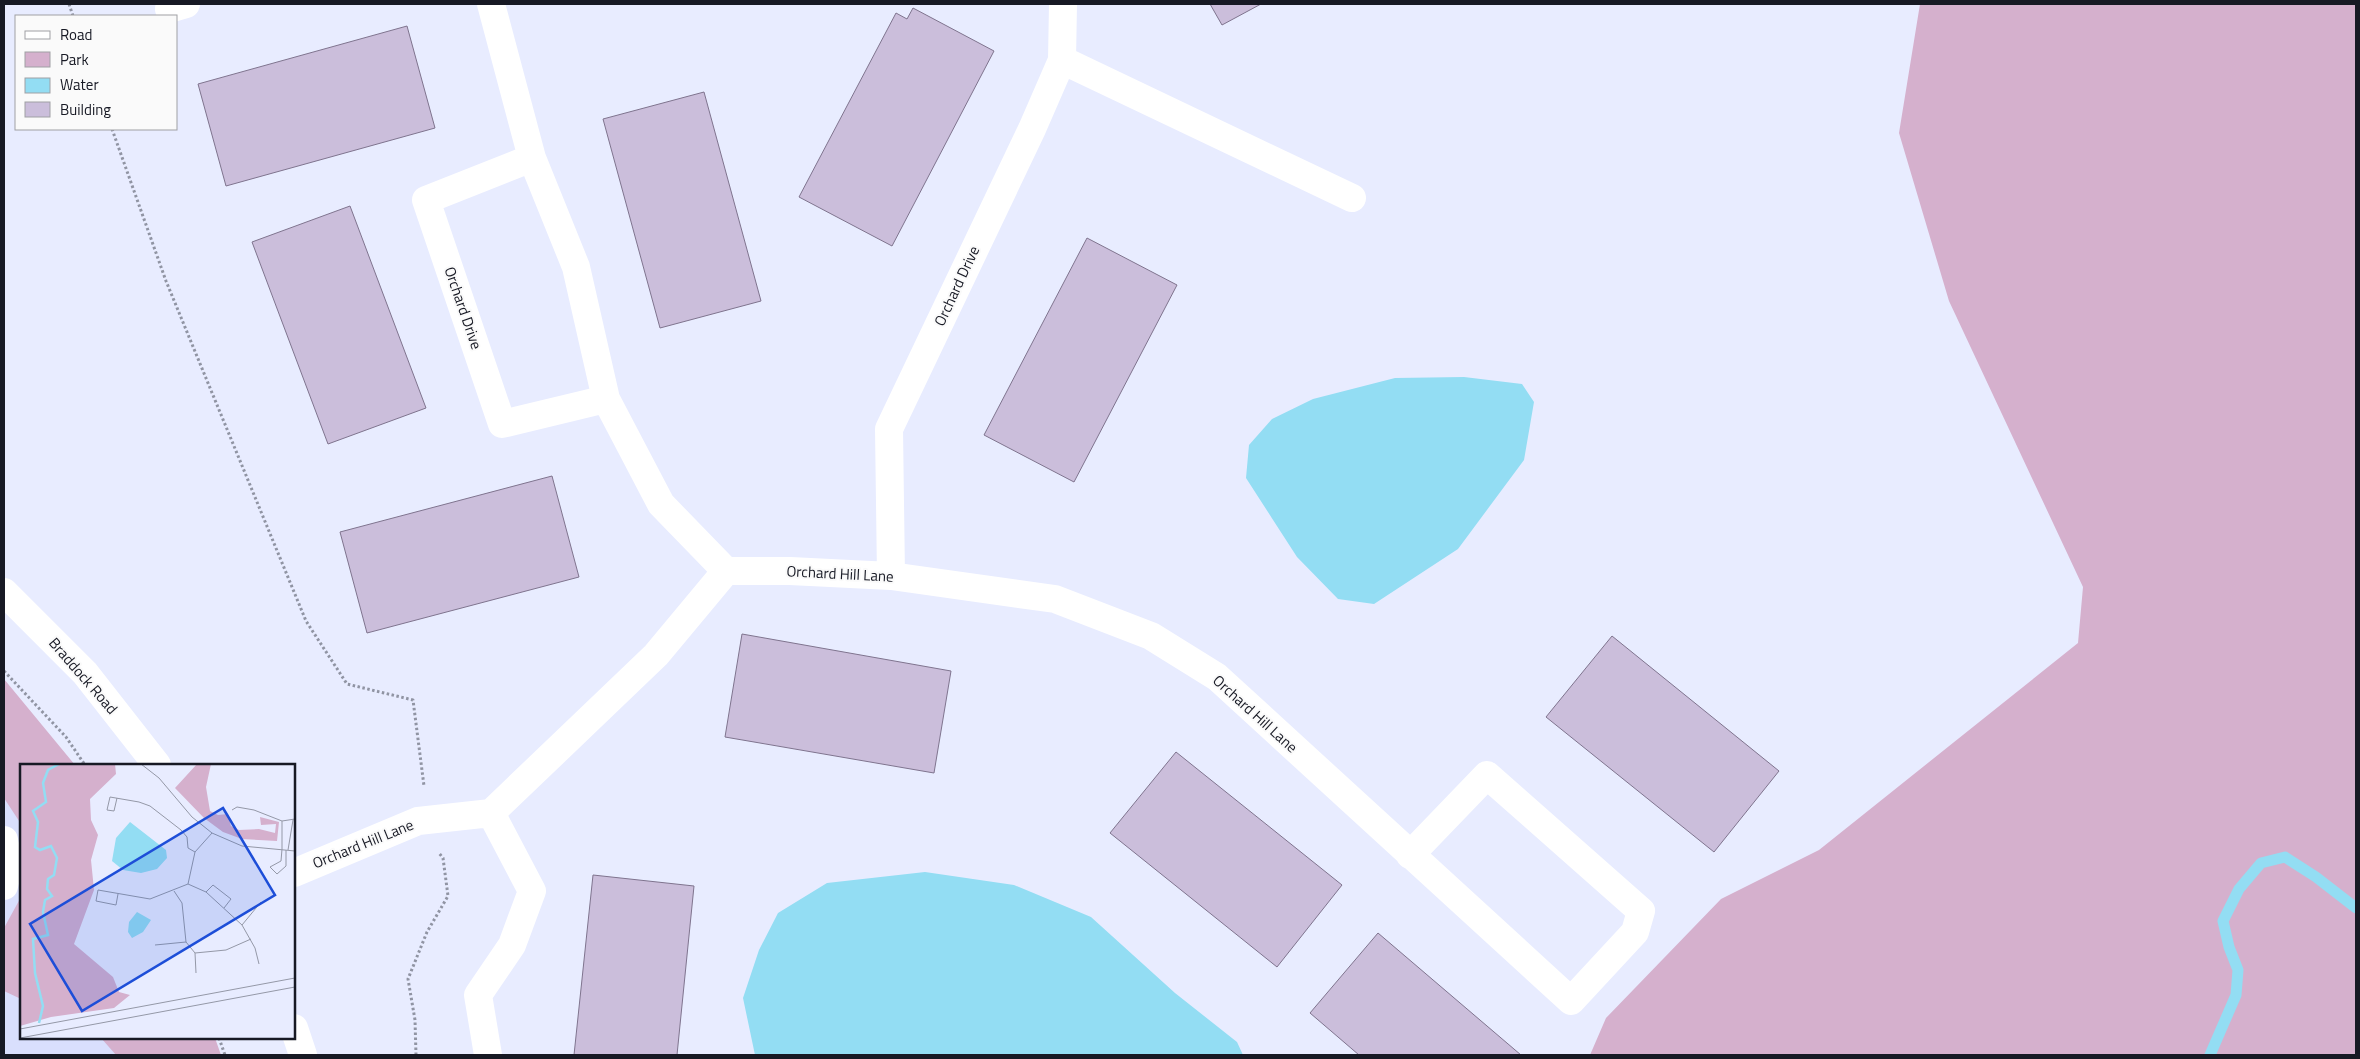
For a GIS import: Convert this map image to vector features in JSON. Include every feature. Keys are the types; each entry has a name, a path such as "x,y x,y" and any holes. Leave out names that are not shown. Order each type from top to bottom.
{"street":[{"path":"488,1055 478,995 512,945 532,891 491,813 656,655 726,571 660,504 606,399 576,266 532,158 490,4"},
{"name":"Orchard Drive","path":"891,576 889,429 1032,129 1062,60 1063,4"},
{"path":"1062,60 1352,198"},
{"name":"Orchard Drive","path":"532,158 426,200 502,424 606,399"},
{"name":"Orchard Hill Lane","path":"726,571 790,571 891,576 1055,599 1151,636 1217,677 1410,855 1571,1001 1635,932 1641,911 1487,775 1410,855"},
{"name":"Braddock Road","path":"4,592 85,673 156,764"},
{"name":"Orchard Hill Lane","path":"295,873 418,821 491,813"},
{"path":"4,840 8,858 8,874 4,886"},
{"path":"295,1031 303,1055"}],"path":[{"path":"112,130 166,281 306,621 347,684 414,700 425,783 418,821 443,858 448,896 427,932 408,979 414,1020 416,1055"},
{"path":"4,671 66,737 84,764"},
{"path":"219,1039 225,1055"}],"shaded area":[{"path":"4,715 21,764 20,1039 149,1039 148,1055 4,1055"}],"green space":[{"path":"1920,4 2356,4 2356,1055 1590,1055 1606,1018 1721,899 1819,850 2078,643 2083,587 1949,301 1899,133"},
{"path":"4,679 74,764 20,764 20,822 4,798"},
{"path":"20,899 20,999 4,991 4,928"},
{"path":"102,1039 215,1039 221,1055 116,1055"}],"water":[{"path":"1464,377 1522,384 1534,402 1524,460 1458,549 1374,604 1338,599 1297,557 1246,478 1249,445 1272,419 1313,399 1395,378"},
{"path":"925,872 1014,885 1091,917 1175,993 1237,1042 1243,1055 755,1055 743,998 759,950 778,913 827,883"}],"building":[{"path":"1210,4 1261,4 1222,25"},
{"path":"913,8 994,51 892,246 799,197 896,13 907,19"},
{"path":"407,26 435,128 226,186 198,84"},
{"path":"704,92 761,301 660,328 603,119"},
{"path":"350,206 426,408 328,444 252,242"},
{"path":"1087,238 1177,285 1074,482 984,435"},
{"path":"552,476 579,577 367,633 340,532"},
{"path":"742,634 951,671 934,773 725,737"},
{"path":"1612,636 1779,771 1714,852 1546,717"},
{"path":"1176,752 1342,885 1277,967 1110,833"},
{"path":"593,875 694,886 677,1055 574,1055"},
{"path":"1378,933 1521,1055 1359,1055 1310,1013"}],"waterway":[{"path":"2210,1055 2236,995 2238,970 2229,947 2223,921 2239,889 2261,863 2285,857 2316,877 2356,908"}]}
